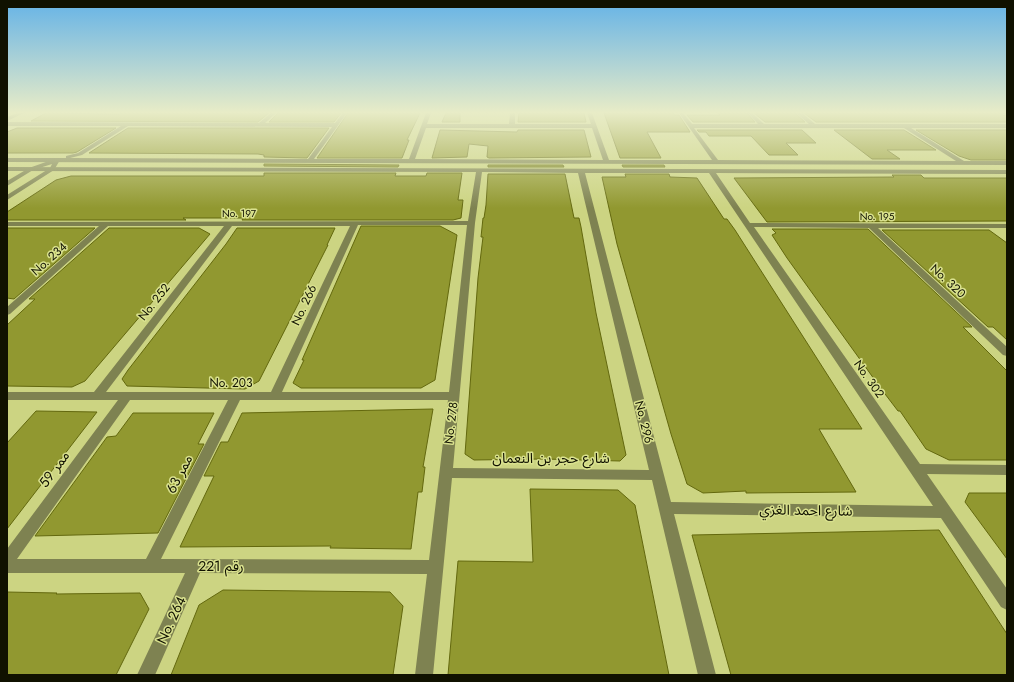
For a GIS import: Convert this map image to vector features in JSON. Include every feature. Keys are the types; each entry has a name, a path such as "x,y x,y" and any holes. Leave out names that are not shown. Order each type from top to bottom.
{"street":[{"path":"7,184 31,169 80,154 95,145"},
{"path":"310,161 322,145"},
{"path":"411,161 417,145"},
{"path":"601,145 607,162"},
{"name":"No. 302","path":"701,145 747,225 1007,602"},
{"path":"935,145 963,163"},
{"path":"7,160 607,162 713,167 1007,172"},
{"path":"7,198 52,169 57,160"},
{"path":"7,169 479,171 1007,163"},
{"name":"No. 296","path":"581,170 707,675"},
{"name":"No. 278","path":"424,675 454,396 470,224 479,171"},
{"name":"No. 234","path":"7,312 107,223"},
{"name":"No. 252","path":"97,396 230,223"},
{"name":"No. 266","path":"274,396 355,223"},
{"name":"No. 197","path":"7,224 470,224"},
{"name":"No. 195","path":"747,225 1007,226"},
{"name":"No. 320","path":"872,226 1007,353"},
{"path":"997,226 1007,233"},
{"name":"No. 203","path":"7,396 454,396"},
{"name":"ممر 59","path":"7,561 127,396"},
{"name":"63 ممر","path":"150,566 236,396"},
{"path":"916,470 1007,470"},
{"name":"شارع حجر بن النعمان","path":"445,473 657,475"},
{"name":"شارع احمد الغزي","path":"666,508 946,512"},
{"name":"رقم 221","path":"7,566 436,567"},
{"name":"No. 264","path":"146,675 196,566"}],"building":[{"path":"7,145 89,145 73,153 7,153"},
{"path":"102,145 317,145 307,158 264,157 264,155 258,154 89,153"},
{"path":"326,145 407,145 402,158 317,158"},
{"path":"436,145 469,145 467,157 432,158"},
{"path":"477,145 588,145 591,157 489,158 487,157 488,146"},
{"path":"615,145 654,145 661,158 620,158"},
{"path":"759,145 788,145 798,155 769,155"},
{"path":"853,145 928,145 936,150 887,150 900,159 872,159"},
{"path":"941,145 1007,145 1007,160 971,160 959,156"},
{"path":"264,164 399,165 398,167 264,166"},
{"path":"488,165 563,165 564,167 488,167"},
{"path":"622,165 664,165 665,167 623,167"},
{"path":"264,173 396,173 395,176 426,176 427,173 462,173 458,200 463,200 461,218 453,220 242,220 243,218 183,218 186,220 7,220 7,212 56,180 71,176 264,176"},
{"path":"488,174 565,174 574,218 579,218 581,227 596,313 626,455 620,461 544,459 474,460 465,454 478,278 483,237 481,237 486,205"},
{"path":"625,174 669,174 670,177 697,178 724,219 727,219 735,230 862,429 819,429 856,492 746,493 746,491 703,493 687,484 671,434 617,244 602,177 626,177"},
{"path":"892,175 921,175 924,178 1007,178 1007,221 767,222 734,178 894,177"},
{"path":"361,226 440,226 457,235 435,380 421,388 301,388 293,383"},
{"path":"7,228 95,228 14,299 7,298"},
{"path":"109,228 199,228 210,234 85,381 72,387 7,386 7,325 35,299 29,299"},
{"path":"237,228 335,228 328,245 259,381 245,389 127,386 122,379 128,370"},
{"path":"772,229 868,229 972,327 963,327 1007,371 1007,460 949,460 926,449 900,411 898,411 882,390 787,258 772,235 776,233"},
{"path":"882,230 989,230 1007,243 1007,340 993,327 988,327"},
{"path":"433,409 423,467 425,467 422,492 418,492 411,549 330,548 331,546 180,547 214,476 204,476 221,442 228,442 242,413"},
{"path":"36,411 97,412 7,529 7,443"},
{"path":"133,413 214,413 198,444 204,444 158,533 35,536 107,437 116,436"},
{"path":"530,489 618,490 635,505 669,675 448,675 458,561 533,562"},
{"path":"969,493 1007,493 1007,559 965,502"},
{"path":"939,530 1007,634 1007,675 731,675 692,535"},
{"path":"223,590 390,592 403,606 393,675 171,675 199,605"},
{"path":"7,592 57,593 56,594 140,593 149,609 116,675 7,675"}]}
